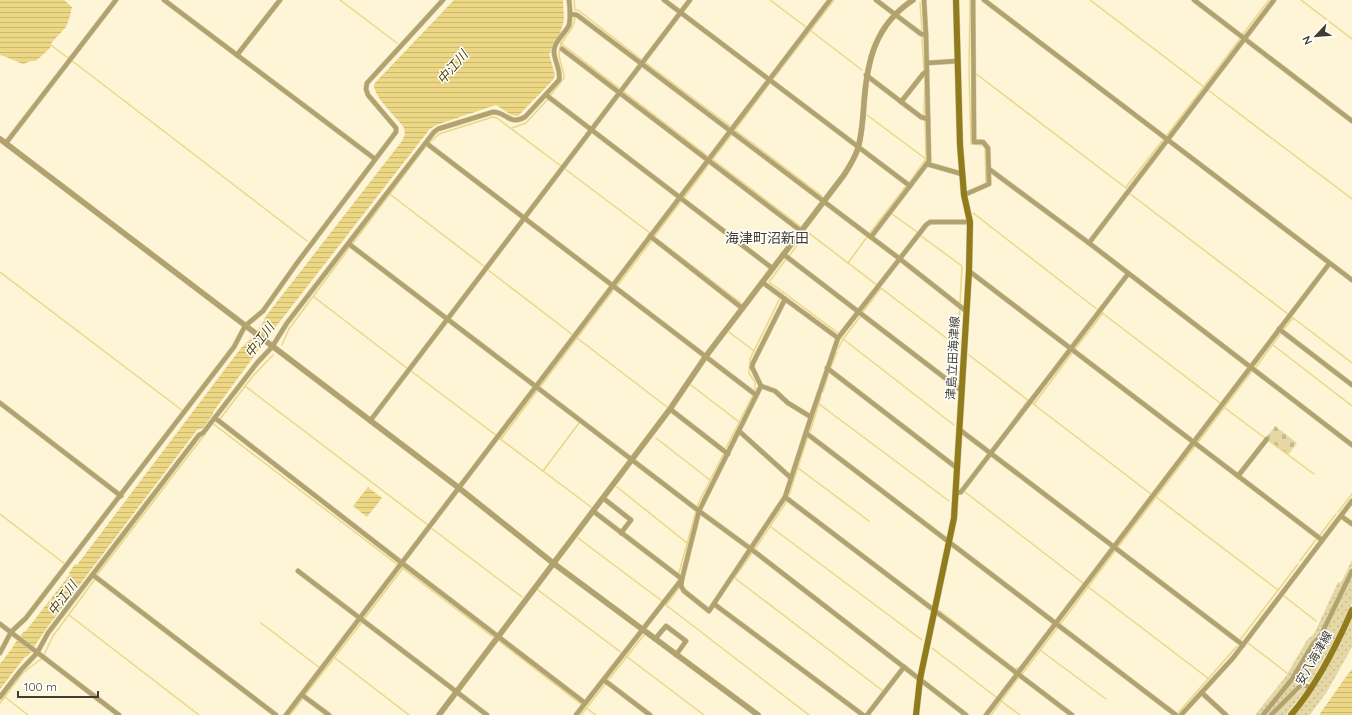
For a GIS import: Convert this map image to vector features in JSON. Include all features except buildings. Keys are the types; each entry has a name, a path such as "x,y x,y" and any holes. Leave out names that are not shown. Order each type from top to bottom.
{"main road":[{"name":"津島立田海津線","path":"916,715 920,679 954,518 958,468 969,270 970,222 964,196 960,145 956,0"},
{"name":"安八海津線","path":"1291,715 1310,688 1337,644 1352,610"}],"street":[{"path":"6,143 116,0"},
{"path":"164,0 375,159"},
{"path":"237,55 280,0"},
{"path":"0,653 11,632 26,618 121,496 248,328 263,311 297,263 396,132 396,128 368,95 366,83 443,0"},
{"path":"0,697 434,132 438,129 493,112 499,112 510,120 518,121 524,118 560,80 554,52 556,45 569,25 569,0"},
{"path":"664,0 910,186"},
{"path":"370,421 690,0"},
{"path":"286,715 830,0"},
{"path":"876,0 920,34 926,36"},
{"path":"438,715 632,460 670,409 706,356 824,202 854,160 862,129 866,75 874,46 884,28 895,14 913,0"},
{"path":"871,237 929,161 924,0"},
{"path":"964,196 989,184 988,148 983,142 974,142 973,0"},
{"path":"984,0 1329,264 1351,277"},
{"path":"1194,0 1352,121"},
{"path":"1089,244 1274,0"},
{"path":"570,14 578,15 900,259 966,311"},
{"path":"562,49 802,229"},
{"path":"927,63 958,61"},
{"path":"901,102 922,74 927,71"},
{"path":"866,75 921,117 928,119"},
{"path":"546,95 591,131 772,268"},
{"path":"0,139 459,488 553,563 758,715"},
{"path":"426,143 756,395"},
{"path":"927,164 962,174"},
{"path":"989,169 1352,445"},
{"path":"761,386 699,511 682,579 681,586 684,591 709,611 785,497 838,338 926,225 930,222 970,222"},
{"path":"650,236 742,308"},
{"path":"349,244 750,550 755,552 966,715"},
{"path":"783,254 962,391"},
{"path":"986,715 1329,264"},
{"path":"969,270 1322,540"},
{"path":"956,493 962,492 1128,274"},
{"path":"762,282 838,338"},
{"path":"785,299 752,367 761,386 775,391 788,402 811,417"},
{"path":"1279,330 1352,385"},
{"path":"827,368 958,468"},
{"path":"0,403 121,496"},
{"path":"670,409 728,454"},
{"path":"214,419 585,703"},
{"path":"960,430 1243,645"},
{"path":"739,431 791,478"},
{"path":"806,433 1176,715"},
{"path":"1238,476 1267,439"},
{"path":"785,497 1072,715"},
{"path":"603,498 630,520 621,533"},
{"path":"1181,715 1233,658 1352,501"},
{"path":"593,511 682,579"},
{"path":"1341,516 1352,524"},
{"path":"298,571 487,715"},
{"path":"1263,715 1292,679 1313,644 1321,636 1352,571"},
{"path":"93,576 276,715"},
{"path":"576,715 682,579"},
{"path":"714,604 863,715"},
{"path":"0,624 119,715"},
{"path":"655,639 666,626 686,641 676,655"},
{"path":"867,715 904,667"},
{"path":"604,680 650,715"},
{"path":"1271,715 1302,684 1310,688"},
{"path":"1202,693 1226,715"},
{"path":"302,695 329,715"}],"green space":[{"path":"1275,426 1297,443 1288,455 1266,438"},
{"path":"1352,560 1352,566 1324,626 1291,678 1261,715 1255,715 1286,676 1307,640 1314,634 1338,582 1341,583"},
{"path":"1352,574 1352,603 1334,641 1310,683 1302,678 1282,702 1268,715 1266,715 1293,680 1314,646 1322,638"},
{"path":"1352,619 1352,647 1328,690 1310,715 1295,715 1312,693"},
{"path":"1303,687 1306,689 1286,715 1273,715 1295,693 1297,694"}],"water":[{"path":"0,0 64,0 72,7 66,27 52,42 50,48 36,61 23,64 0,55"},
{"name":"中江川","path":"454,0 563,0 564,20 560,34 549,54 555,75 553,80 518,116 511,115 496,105 436,125 429,130 271,333 203,428 197,430 46,629 28,656 25,657 0,689 0,664 24,631 25,632 70,574 69,573 75,564 77,565 241,348 255,333 266,316 402,141 405,134 404,128 381,101 377,95 374,84"},
{"path":"368,487 382,498 367,517 353,506"},
{"path":"1352,669 1352,715 1319,715 1348,674"}],"waterway":[{"path":"340,0 397,43"},
{"path":"574,0 575,10 578,10 642,60"},
{"path":"770,0 806,27"},
{"path":"773,79 834,0"},
{"path":"970,0 969,70 971,144 983,145 985,148 986,183"},
{"path":"1090,0 1204,87"},
{"path":"1243,34 1269,0"},
{"path":"1301,0 1352,39"},
{"path":"920,3 922,31"},
{"path":"550,96 564,78 559,53 562,43 572,27 575,17"},
{"path":"811,31 862,70"},
{"path":"922,38 924,71"},
{"path":"1167,135 1240,39"},
{"path":"559,42 709,157"},
{"path":"51,45 68,58"},
{"path":"71,60 307,241"},
{"path":"646,63 730,126"},
{"path":"975,73 1126,188"},
{"path":"924,114 925,75"},
{"path":"770,83 735,130 822,196"},
{"path":"1208,90 1352,199"},
{"path":"512,128 526,123 548,99"},
{"path":"867,115 926,159"},
{"path":"429,143 439,134 493,117 497,118 561,166"},
{"path":"909,183 926,159 925,121"},
{"path":"712,160 732,134"},
{"path":"1126,187 1163,140"},
{"path":"353,243 426,146"},
{"path":"712,159 958,347"},
{"path":"684,198 708,165"},
{"path":"565,169 650,233"},
{"path":"870,233 906,186"},
{"path":"1129,193 1288,314"},
{"path":"391,195 485,267"},
{"path":"654,237 681,201"},
{"path":"973,213 1098,310"},
{"path":"892,214 917,232"},
{"path":"789,256 807,232"},
{"path":"921,236 962,266 960,303"},
{"path":"848,263 867,237"},
{"path":"617,286 652,240"},
{"path":"661,242 741,303"},
{"path":"282,345 289,329 349,248"},
{"path":"782,294 783,292 769,282 786,259"},
{"path":"488,270 573,335"},
{"path":"0,272 183,411"},
{"path":"862,313 881,288"},
{"path":"540,387 614,289"},
{"path":"783,292 838,333"},
{"path":"314,297 408,369"},
{"path":"755,390 755,382 749,373 750,359 780,298"},
{"path":"956,345 958,341 960,308"},
{"path":"1101,312 1220,403"},
{"path":"1075,349 1103,313"},
{"path":"838,349 843,339 860,317"},
{"path":"1292,317 1352,363"},
{"path":"1284,329 1293,318"},
{"path":"729,332 754,351"},
{"path":"1256,367 1281,333"},
{"path":"577,338 667,407"},
{"path":"843,339 954,425"},
{"path":"1273,345 1352,406"},
{"path":"830,369 837,352"},
{"path":"1034,404 1072,353"},
{"path":"220,419 252,377 273,355"},
{"path":"969,355 1029,401"},
{"path":"411,371 497,436"},
{"path":"1198,442 1252,371"},
{"path":"823,392 829,372"},
{"path":"691,385 739,422"},
{"path":"245,386 428,525"},
{"path":"501,439 537,391"},
{"path":"726,448 753,395"},
{"path":"810,432 821,397"},
{"path":"1013,421 1028,400"},
{"path":"1032,403 1151,494"},
{"path":"819,404 949,501"},
{"path":"1225,408 1265,438"},
{"path":"207,419 398,565"},
{"path":"543,471 579,423"},
{"path":"97,575 205,434"},
{"path":"789,495 808,436"},
{"path":"499,438 591,507"},
{"path":"656,438 710,480"},
{"path":"1268,440 1314,474"},
{"path":"1118,547 1195,446"},
{"path":"697,506 724,453"},
{"path":"798,468 869,521"},
{"path":"617,487 687,543"},
{"path":"965,492 1083,583"},
{"path":"1338,512 1352,494"},
{"path":"1156,497 1278,590"},
{"path":"755,549 787,501"},
{"path":"679,573 696,511"},
{"path":"0,514 65,564"},
{"path":"1320,535 1336,514"},
{"path":"771,527 922,640"},
{"path":"431,528 522,597"},
{"path":"578,538 662,601"},
{"path":"1300,561 1317,538"},
{"path":"1061,623 1115,551"},
{"path":"752,553 735,577 736,579 883,691"},
{"path":"1240,640 1298,564"},
{"path":"401,567 493,637"},
{"path":"364,619 403,568"},
{"path":"44,655 53,636 95,579"},
{"path":"1087,586 1209,679"},
{"path":"679,588 666,605 809,715"},
{"path":"538,590 622,653"},
{"path":"1284,596 1316,621"},
{"path":"940,611 1015,669 1018,668"},
{"path":"69,615 199,715"},
{"path":"306,694 362,622"},
{"path":"261,623 320,668"},
{"path":"1022,674 1058,627"},
{"path":"609,679 644,635"},
{"path":"499,641 582,705"},
{"path":"1248,643 1287,673"},
{"path":"1178,713 1237,646"},
{"path":"932,648 996,697"},
{"path":"1040,650 1106,699"},
{"path":"626,656 704,715"},
{"path":"335,658 409,715"},
{"path":"0,703 23,673 41,659"},
{"path":"991,715 1019,677"},
{"path":"581,715 606,683"},
{"path":"5,697 28,715"},
{"path":"290,715 303,698"},
{"path":"1001,701 1020,715"},
{"path":"586,708 596,715"}],"district":[{"name":"海津町沼新田","path":"767,238"}]}
